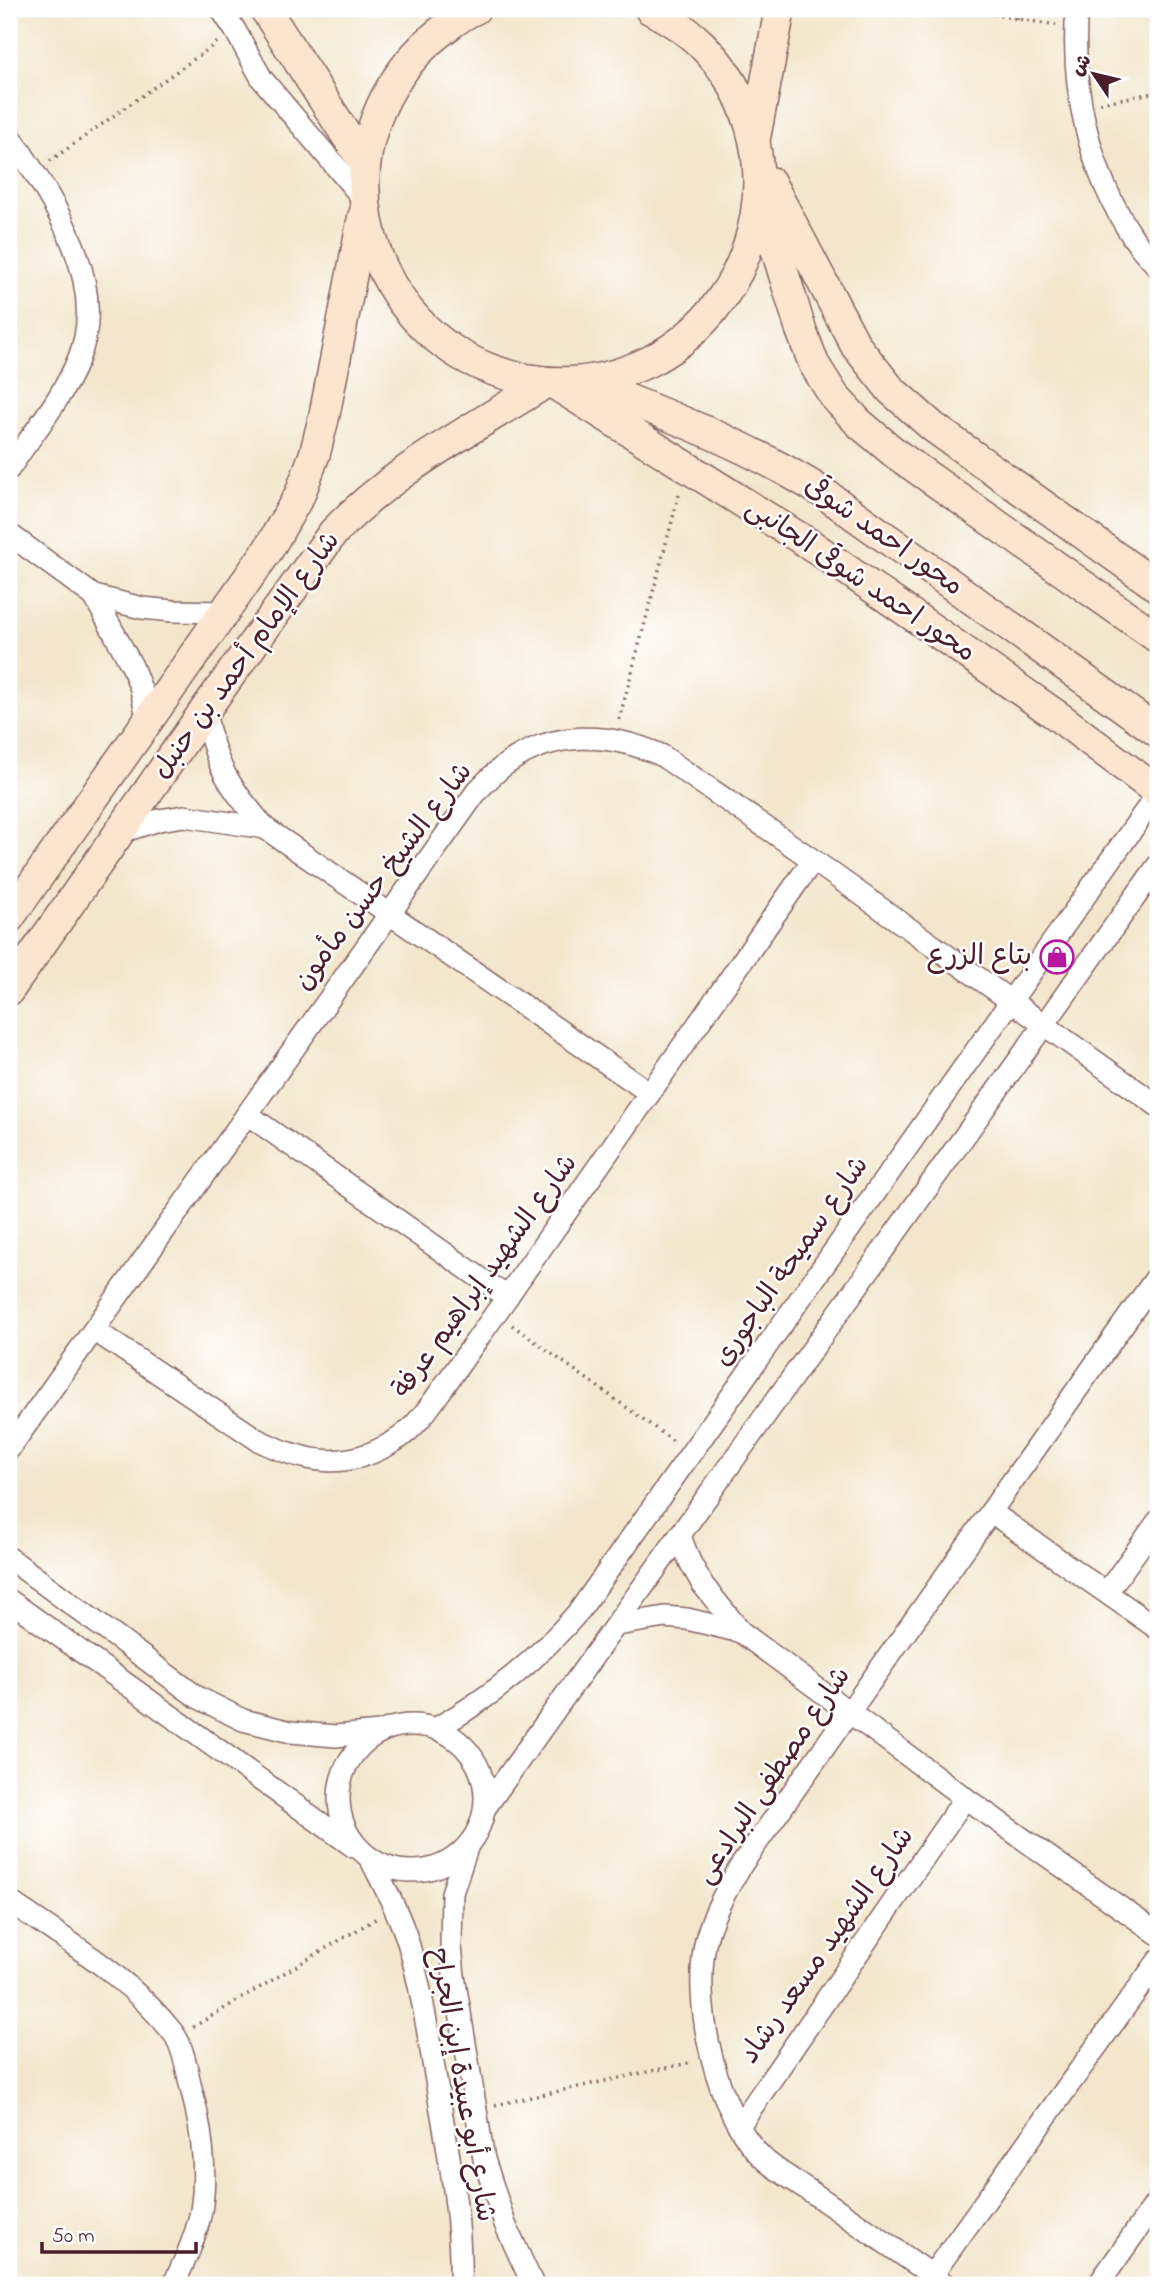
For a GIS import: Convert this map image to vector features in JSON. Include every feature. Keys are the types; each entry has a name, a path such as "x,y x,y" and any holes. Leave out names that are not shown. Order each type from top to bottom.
{"street":[{"path":"221,9 262,79 365,204"},
{"path":"265,9 365,164"},
{"path":"475,9 429,39 398,75 376,117 365,164 365,204 373,245 388,281 419,322 438,340 471,362 507,376 549,383 584,382 629,371 670,350 705,321 733,284 751,241 759,195"},
{"path":"650,9 674,22 702,46 726,74 743,106 756,151 856,346 891,390 933,427 1158,587"},
{"path":"780,9 756,151 759,195 814,364 834,396 859,423 896,454 1158,638"},
{"path":"1076,19 1076,68 1081,107 1101,176 1134,238 1158,267"},
{"path":"9,134 34,172 67,233 82,266 88,297 86,330 78,359 62,389 9,469"},
{"name":"شارع الإمام أحمد بن حنبل","path":"9,918 268,551 300,494 316,453 327,404 365,204"},
{"name":"محور احمد شوقى","path":"584,382 705,429 779,465 822,492 1158,733"},
{"name":"شارع الإمام أحمد بن حنبل","path":"9,990 333,533 356,509 394,480 549,383"},
{"name":"محور احمد شوقى الجانبى","path":"549,383 771,518 1059,718 1158,793"},
{"path":"9,534 94,596 142,608 225,612"},
{"path":"94,596 121,643 141,689 148,722"},
{"path":"205,710 211,745 221,768 233,789 265,828 650,1093"},
{"name":"شارع الشيخ حسن مأمون","path":"9,1449 477,791 505,765 539,747 576,738 614,739 661,755 1012,1000 1158,1106"},
{"name":"شارع سميحة الباجورى","path":"436,1728 500,1688 556,1639 580,1610 1158,793"},
{"path":"71,829 113,843 159,820 184,816 265,828"},
{"name":"شارع الشهيد إبراهيم عرفة","path":"94,1330 258,1440 286,1454 315,1461 345,1460 370,1454 396,1441 419,1420 501,1306 813,860"},
{"path":"485,1808 1158,865"},
{"path":"247,1114 501,1306"},
{"name":"شارع مصطفى البرادعى","path":"939,2280 765,2160 738,2126 713,2058 703,2013 701,1976 707,1937 722,1899 742,1864 1158,1275"},
{"path":"992,1512 1158,1629"},
{"path":"1107,1592 1158,1521"},
{"path":"680,1536 703,1585 741,1632 964,1798 1158,1934"},
{"path":"9,1558 197,1697 243,1720 291,1732 335,1736 380,1732 408,1725 436,1728 459,1740 475,1759 485,1783 485,1808 482,1823 467,1848 446,1864 421,1871 395,1870 368,1857 346,1832 339,1804 342,1775 356,1750 380,1732"},
{"name":"شارع أبو عبيدة إبن الجراح","path":"9,1600 368,1857 395,1908 419,1983 447,2141 458,2223 460,2285"},
{"path":"617,1625 665,1617 687,1619 741,1632"},
{"name":"شارع الشهيد مسعد رشاد","path":"738,2126 964,1798"},
{"name":"شارع أبو عبيدة إبن الجراح","path":"467,1848 452,1893 451,1946 484,2159 509,2234 533,2285"},
{"path":"9,1901 118,1976 144,2000 176,2037 198,2114 204,2161 201,2210 190,2250 173,2285"},
{"path":"939,2280 1158,1961"},
{"path":"1098,2285 1158,2200"}],"path":[{"path":"958,9 1017,19 1076,19"},
{"path":"1017,19 1019,9"},
{"path":"34,172 235,30"},
{"path":"1081,107 1158,92"},
{"path":"614,739 686,468"},
{"path":"501,1306 691,1454"},
{"path":"176,2037 395,1908"},
{"path":"476,2109 713,2058"}],"place":[{"name":"بتاع الزرع","path":"1057,957"}]}
